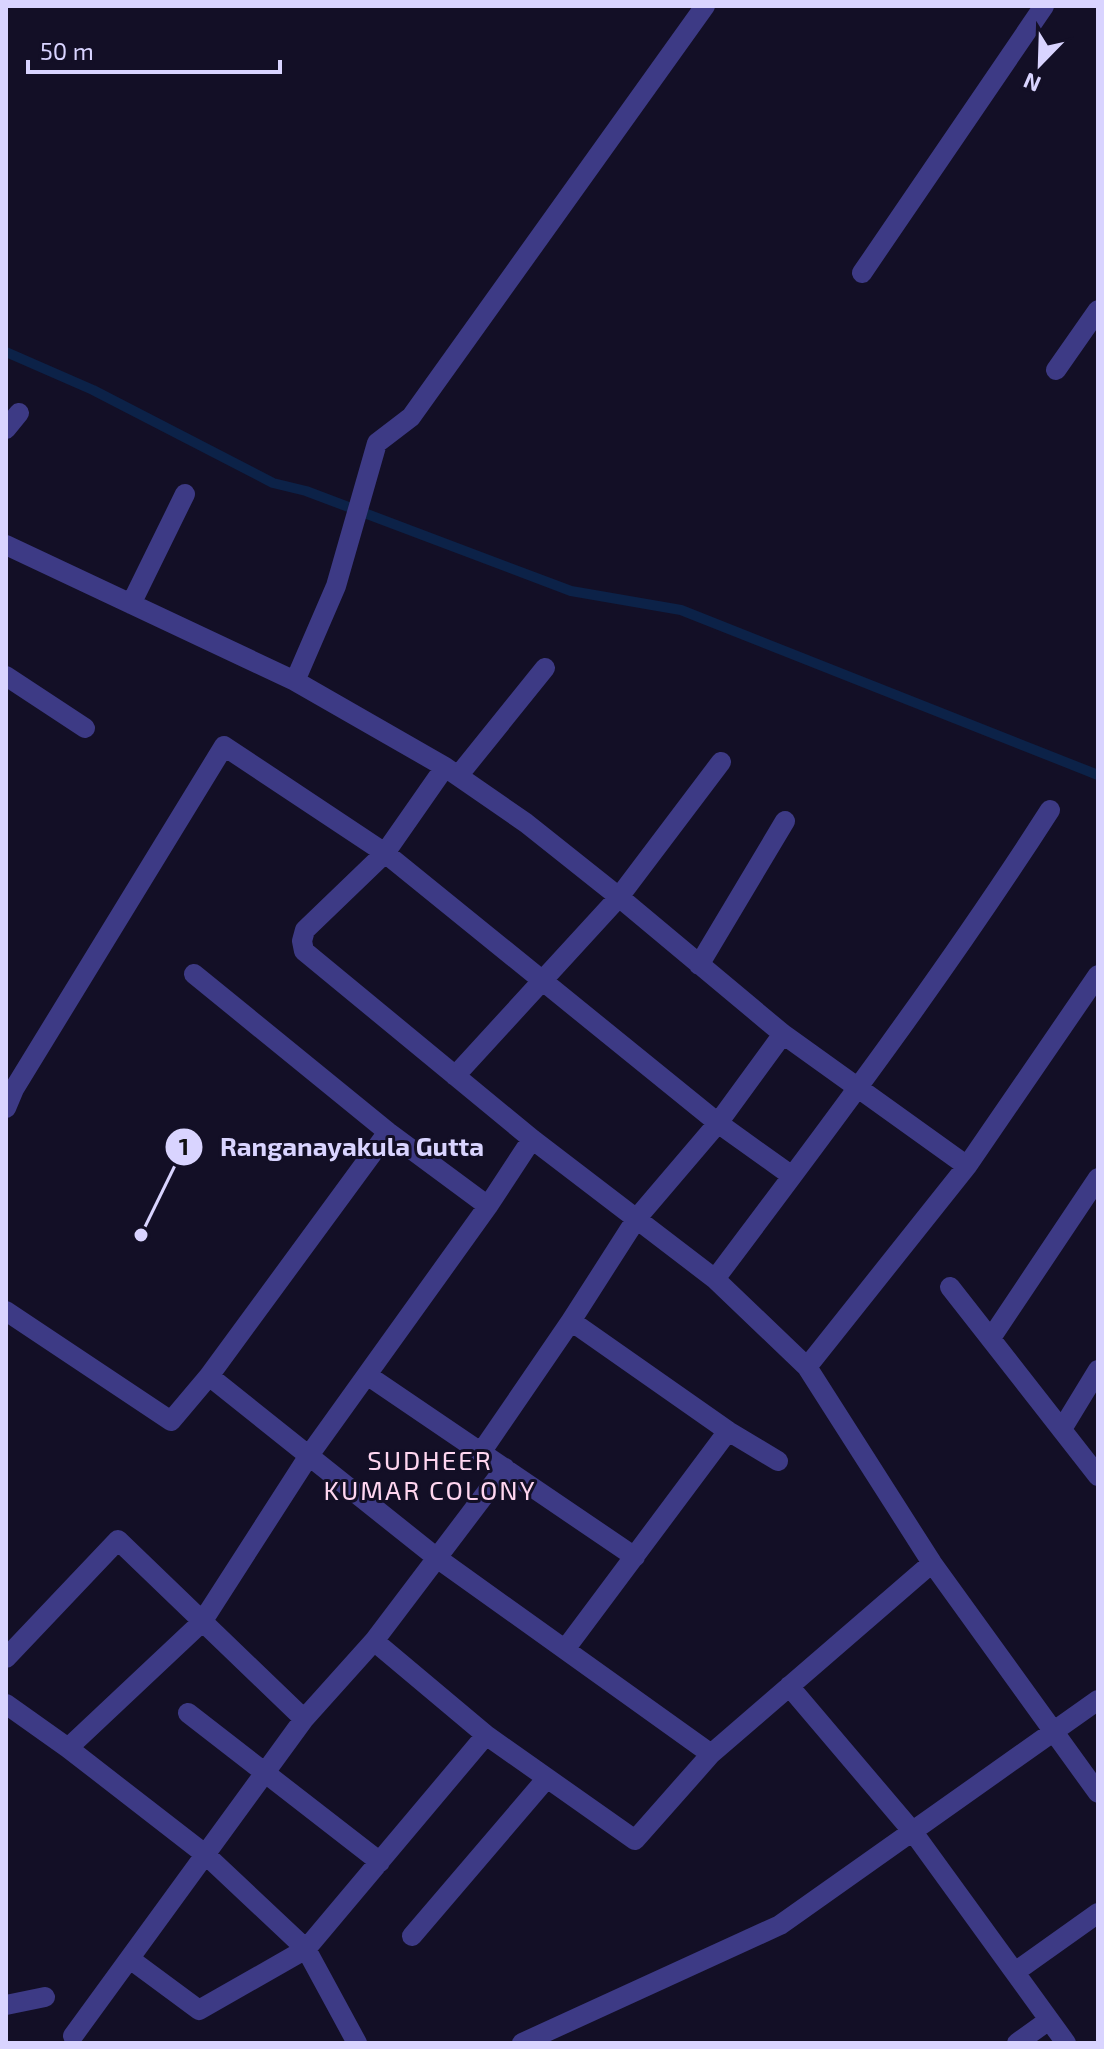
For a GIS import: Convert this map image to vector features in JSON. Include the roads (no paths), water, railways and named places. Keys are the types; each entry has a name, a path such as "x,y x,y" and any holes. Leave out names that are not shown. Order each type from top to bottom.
{"street":[{"path":"295,681 336,586 377,443 411,417 705,6"},
{"path":"862,273 1044,6"},
{"path":"1056,370 1098,310"},
{"path":"131,604 185,494"},
{"path":"6,545 295,681 452,772 526,823 783,1034 967,1166"},
{"path":"545,668 385,853 305,930 302,941 304,951 532,1139 715,1279 807,1367 932,1563 1098,1793"},
{"path":"6,676 85,728"},
{"path":"9,1094 224,746 385,853 718,1123 792,1176"},
{"path":"455,1076 619,897 721,762"},
{"path":"715,1279 860,1088 992,901 1050,810"},
{"path":"699,965 785,821"},
{"path":"194,974 388,1132 488,1206"},
{"path":"807,1367 967,1166 1098,975"},
{"path":"482,1451 637,1218 718,1123 783,1034"},
{"path":"6,1311 171,1421 209,1376 388,1132"},
{"path":"68,1748 202,1622 310,1454 488,1206 532,1139"},
{"path":"991,1338 1098,1178"},
{"path":"950,1287 1098,1476"},
{"path":"571,1321 728,1431 778,1461"},
{"path":"1062,1429 1098,1370"},
{"path":"367,1375 635,1557"},
{"path":"209,1376 437,1558 711,1754"},
{"path":"566,1648 728,1431"},
{"path":"73,2036 304,1719 374,1641 505,1468"},
{"path":"6,1658 118,1540 304,1719"},
{"path":"374,1641 486,1735 635,1840 711,1754 932,1563"},
{"path":"789,1686 913,1832 1066,2043"},
{"path":"522,2043 780,1925 1098,1700"},
{"path":"6,1704 206,1855 306,1949 357,2043"},
{"path":"188,1713 380,1862"},
{"path":"130,1959 199,2010 306,1949 486,1735"},
{"path":"412,1936 547,1778"},
{"path":"1015,1972 1098,1913"},
{"path":"6,2005 45,1997"},
{"path":"1017,2043 1049,2020"}],"waterway":[{"path":"6,352 93,390 273,483 306,491 571,591 681,610 1098,775"}],"place":[{"name":"Ranganayakula Gutta","path":"141,1235"}],"district":[{"name":"SUDHEER KUMAR COLONY","path":"430,1476"}]}
